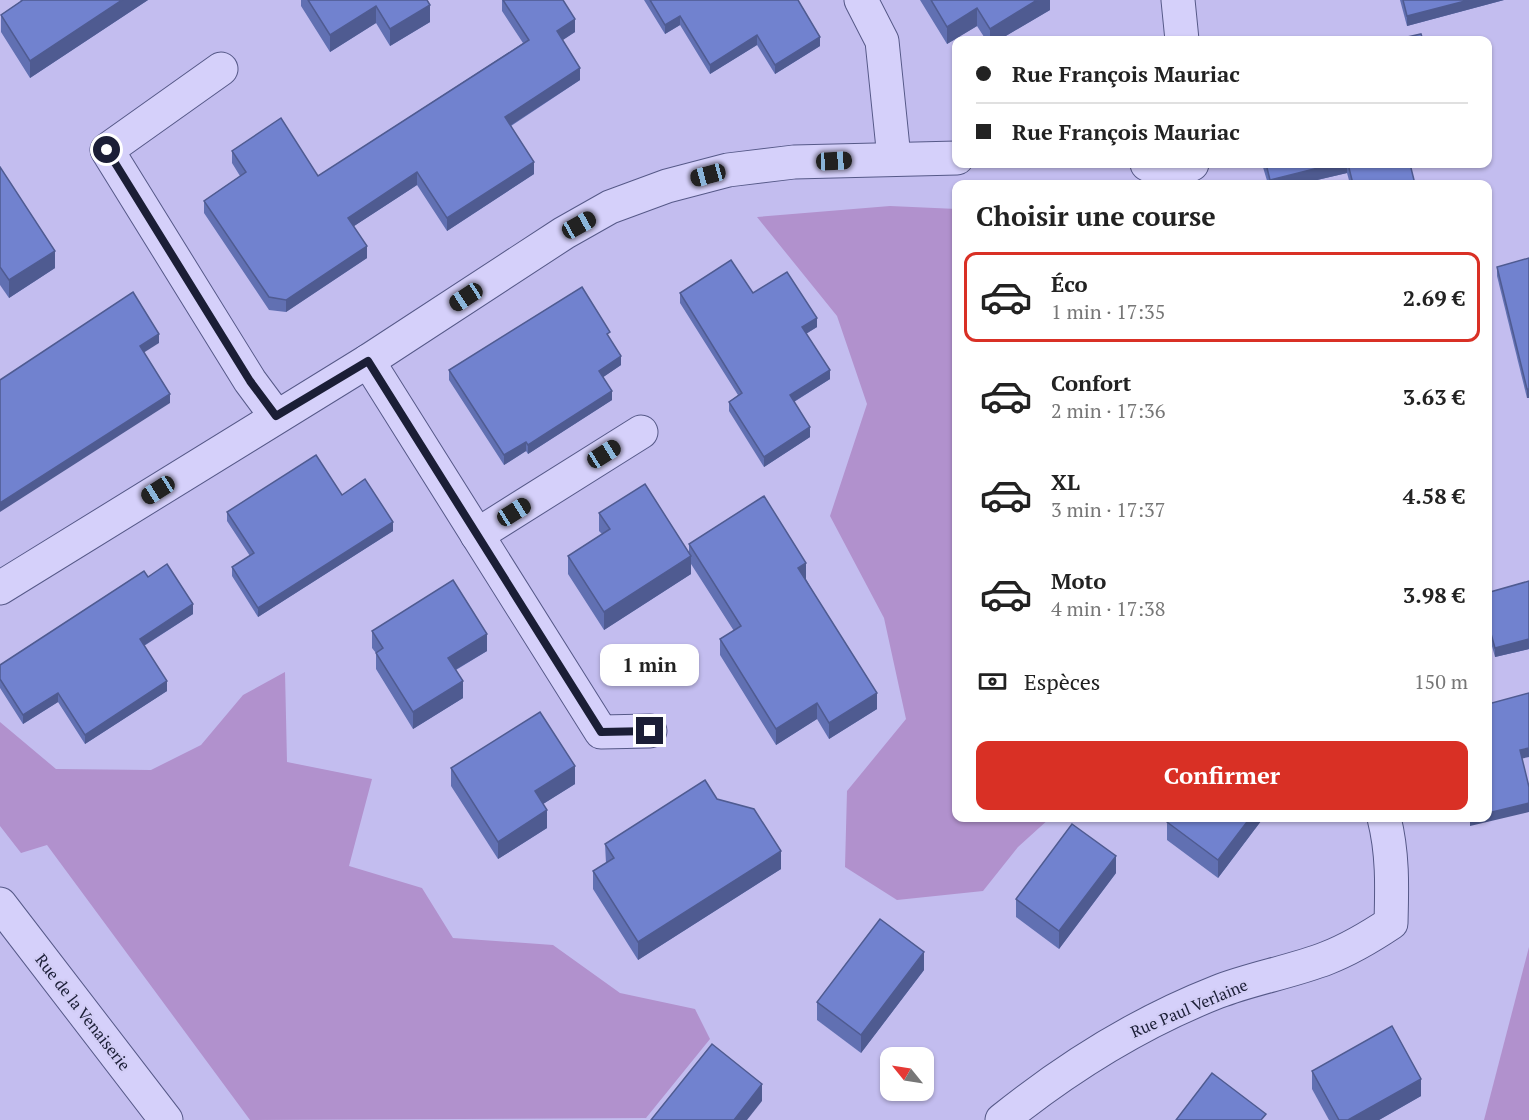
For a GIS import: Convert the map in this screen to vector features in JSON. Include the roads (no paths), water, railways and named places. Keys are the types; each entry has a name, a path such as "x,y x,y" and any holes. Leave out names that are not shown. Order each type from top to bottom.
{"street":[{"path":"861,0 882,41 894,158"},
{"path":"1178,0 1182,36"},
{"path":"221,69 107,150 250,381 276,416"},
{"path":"0,588 368,361 564,233 610,207 667,186 728,170 794,162 952,158"},
{"path":"1158,168 1167,171 1196,171"},
{"path":"368,361 601,732 650,731"},
{"path":"477,535 641,432"},
{"name":"Rue Paul Verlaine","path":"1002,1120 1065,1072 1151,1021 1220,991 1324,959 1346,950 1391,923 1392,871 1390,843 1385,822"},
{"name":"Rue de la Venaiserie","path":"0,904 166,1120"}]}
